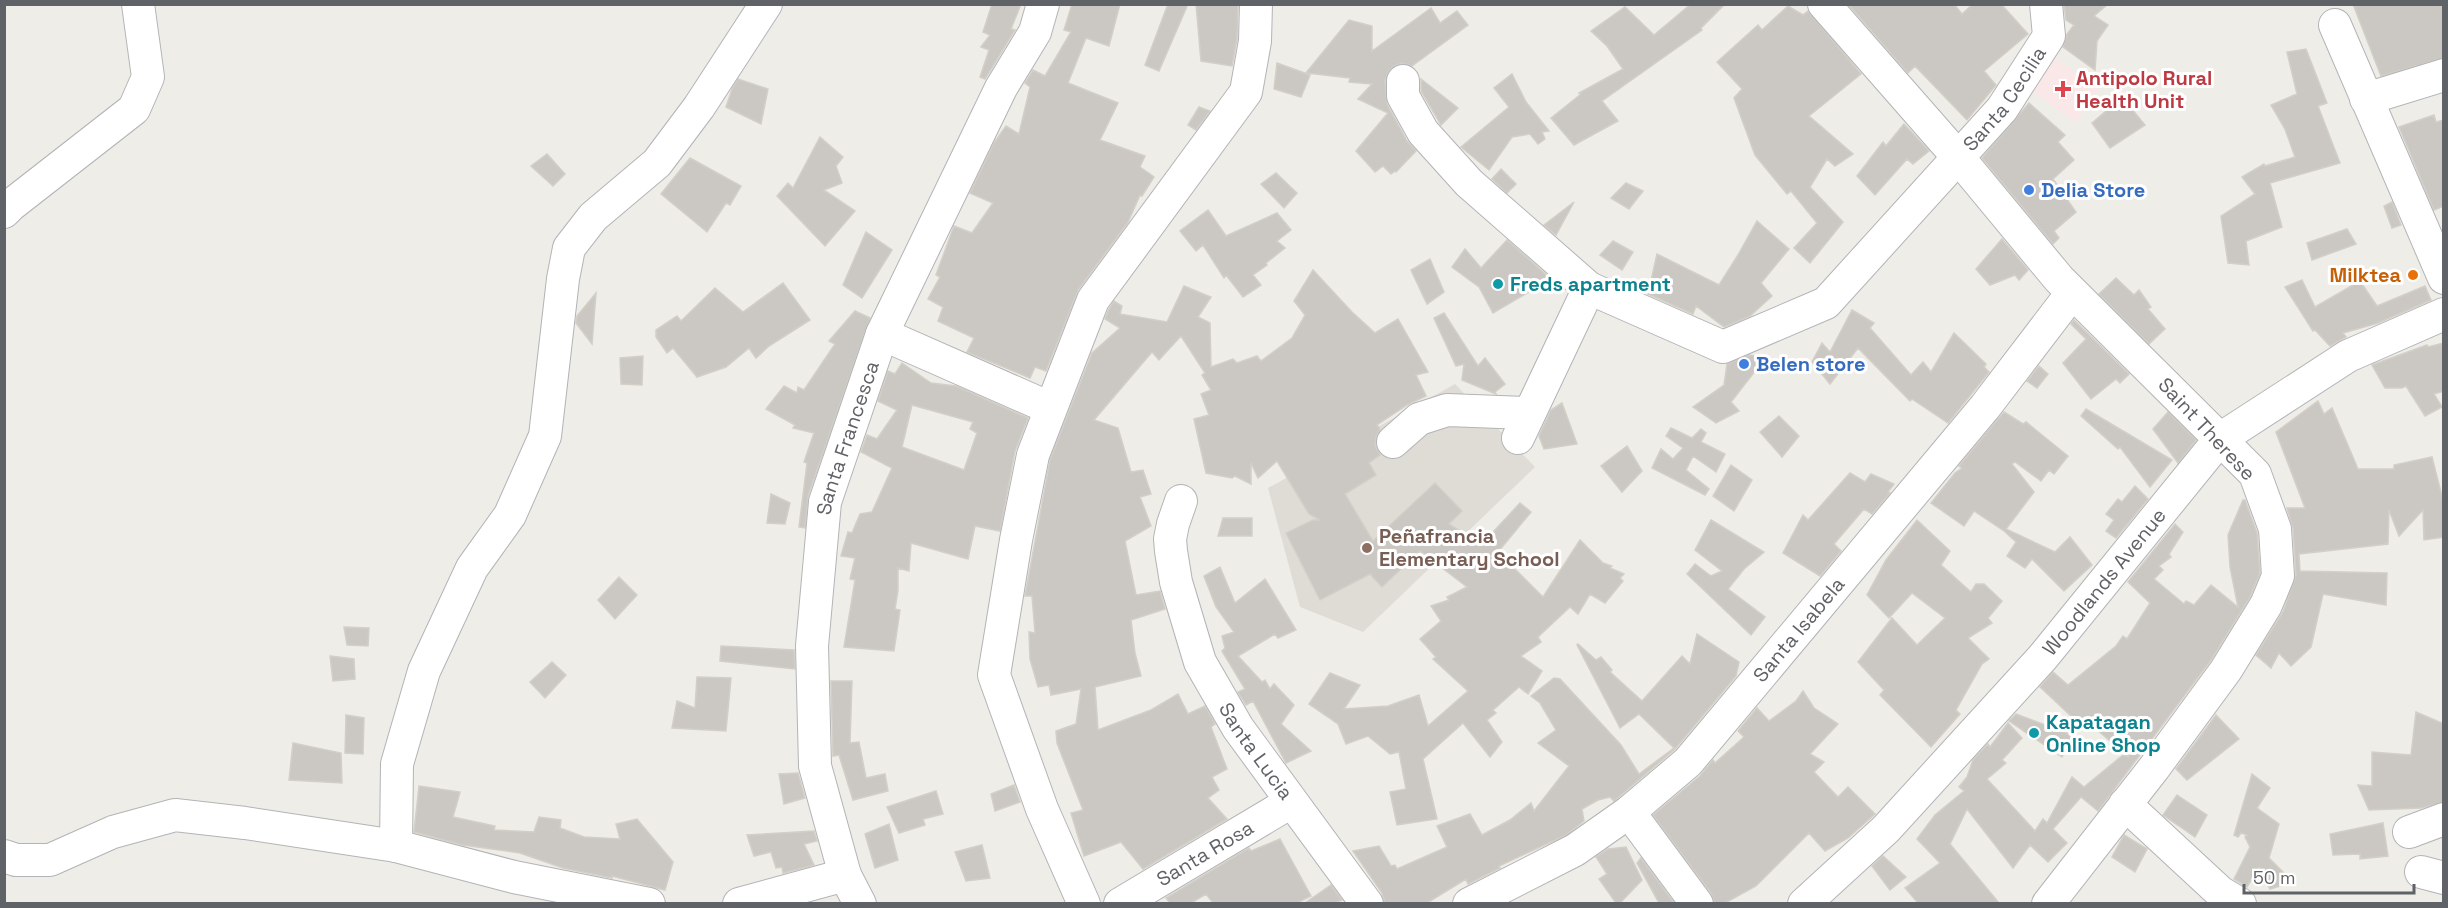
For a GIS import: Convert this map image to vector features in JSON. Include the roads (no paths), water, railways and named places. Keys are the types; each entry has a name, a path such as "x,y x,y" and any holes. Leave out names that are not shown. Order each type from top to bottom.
{"street":[{"path":"4,213 11,205 134,109 148,77 138,4"},
{"path":"396,846 397,764 424,671 472,568 510,515 545,436 563,279 569,248 593,217 657,163 699,107 766,4"},
{"name":"Santa Francesca","path":"860,903 845,874 815,766 812,646 825,502 882,334 1000,88 1035,32 1043,4"},
{"path":"1084,903 1042,808 994,675 1016,540 1031,466 1050,408 1093,300 1246,92 1256,41 1257,4"},
{"name":"Saint Therese","path":"1824,4 1958,157 2072,293 2255,474 2275,529 2278,576 2266,605 2226,670 2048,903"},
{"name":"Santa Cecilia","path":"1402,81 1403,96 1423,132 1469,183 1589,288 1723,347 1826,303 2002,109 2049,36 2046,4"},
{"path":"2335,25 2444,278"},
{"path":"2366,99 2444,75"},
{"path":"1393,442 1419,419 1447,410 1524,426 1589,288"},
{"name":"Santa Isabela","path":"1469,903 1575,850 1629,812 1688,762 1984,407 2072,293"},
{"name":"Woodlands Avenue","path":"1804,903 1886,830 2043,657 2220,439 2348,356 2444,314"},
{"path":"882,334 1050,408"},
{"name":"Santa Lucia","path":"1181,501 1170,539 1176,582 1200,662 1238,728 1367,903"},
{"name":"Santa Rosa","path":"1120,903 1291,802"},
{"path":"2125,804 2224,900"},
{"path":"1629,812 1697,903"},
{"path":"4,856 16,860 50,860 113,832 175,815 245,823 396,846 513,890 649,903"},
{"path":"2409,832 2444,819"},
{"path":"739,903 845,874"}],"place":[{"name":"Antipolo Rural Health Unit","path":"2063,89"},
{"name":"Delia Store","path":"2029,190"},
{"name":"Milktea","path":"2413,275"},
{"name":"Freds apartment","path":"1498,284"},
{"name":"Belen store","path":"1744,364"},
{"name":"Peñafrancia Elementary School","path":"1367,548"},
{"name":"Kapatagan Online Shop","path":"2034,733"}]}
